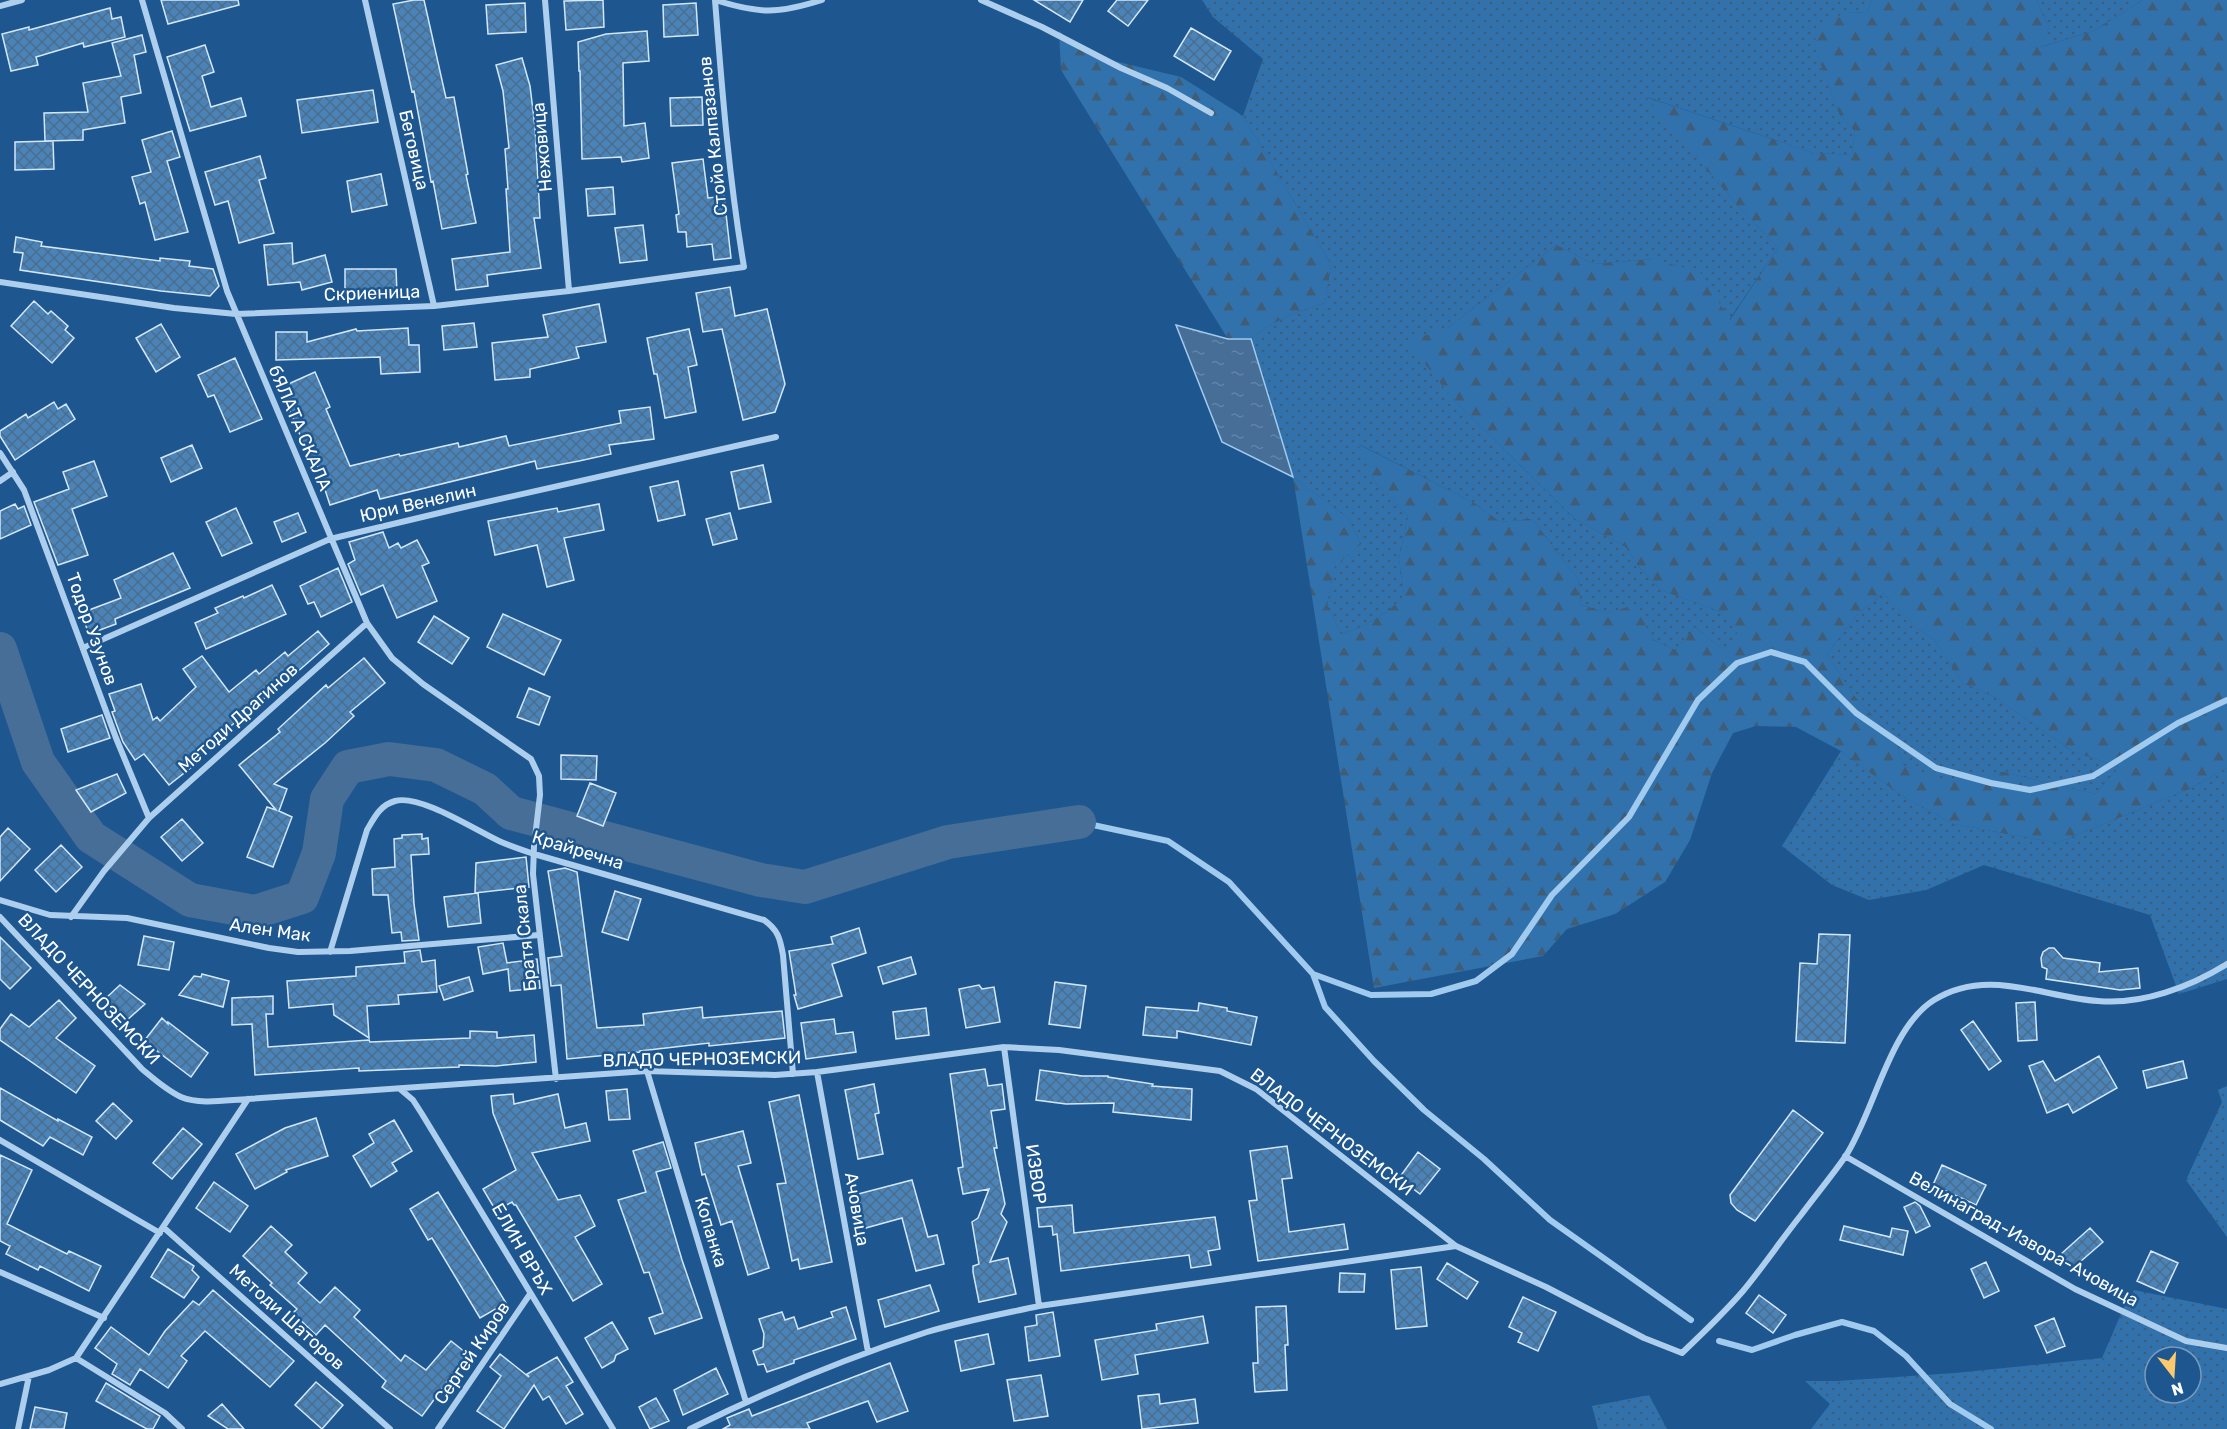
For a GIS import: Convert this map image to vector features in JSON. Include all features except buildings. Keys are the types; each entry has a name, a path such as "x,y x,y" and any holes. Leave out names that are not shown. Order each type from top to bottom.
{"street":[{"path":"0,6 22,0"},
{"name":"бЯЛАТА СКАЛА","path":"141,0 236,314 367,623 392,658 423,684 531,759 538,776 540,795"},
{"name":"Беговица","path":"365,0 434,306"},
{"name":"Нежовица","path":"545,0 569,291"},
{"path":"715,0 776,12 822,0"},
{"name":"Стойо Калпазанов","path":"715,0 724,120 733,201 744,267"},
{"path":"981,0 1042,27 1211,112"},
{"name":"Скриеница","path":"0,282 174,308 236,314 434,306 569,291 744,267"},
{"name":"Юри Венелин","path":"83,648 330,539 776,437"},
{"name":"Тодор Узунов","path":"0,453 24,490 149,818"},
{"path":"0,481 13,472"},
{"name":"Методи Драгинов","path":"71,917 104,871 149,818 367,623"},
{"name":"Братя Скала","path":"540,795 533,874 556,1078"},
{"name":"Крайречна","path":"330,952 367,830 385,805 397,800 411,801 433,808 500,841 534,854 764,920 775,927 782,946 793,1074"},
{"name":"Ален Мак","path":"0,900 32,911 71,917 127,918 298,952 330,952 539,935"},
{"name":"ВЛАДО ЧЕРНОЗЕМСКИ","path":"0,917 142,1069 164,1087 183,1098 201,1101 647,1071 793,1074 1004,1047 1059,1050 1220,1071 1256,1089 1456,1246 1545,1287 1644,1338 1682,1353 1743,1291 1845,1156"},
{"path":"1845,1156 1864,1121 1890,1058 1910,1024 1933,1000 1960,988 1991,983 2026,987 2098,1001 2136,1000 2178,988 2227,964"},
{"name":"ИЗВОР","path":"1004,1047 1039,1306"},
{"name":"Копанка","path":"647,1071 746,1402"},
{"name":"Ачовица","path":"817,1072 868,1352"},
{"name":"ЕЛИН ВРЪХ","path":"400,1089 413,1100 613,1429"},
{"path":"0,1384 29,1376 76,1358 248,1099"},
{"name":"Методи Шаторов","path":"0,1140 161,1230 390,1429"},
{"name":"Велинаград-Извора-Ачовица","path":"1845,1156 2075,1289 2186,1341 2227,1348"},
{"path":"690,1429 746,1402 868,1352 929,1332 1039,1306 1456,1246"},
{"path":"0,1272 104,1318"},
{"name":"Сергей Киров","path":"438,1429 530,1294"},
{"path":"76,1358 165,1413 182,1429"},
{"path":"18,1429 29,1376"}],"green space":[{"path":"1202,0 1872,0 1866,13 1846,12 1814,45 1840,115 1855,131 1852,155 1814,153 1647,97 1736,204 1778,248 1729,320 1653,259 1594,264 1556,245 1446,329 1452,398 1575,519 1626,547 1639,567 1661,590 1721,612 1741,637 1722,649 1695,627 1675,650 1654,640 1634,606 1608,613 1581,605 1578,579 1532,519 1500,522 1474,503 1359,444 1375,482 1408,516 1399,559 1404,595 1376,619 1341,634 1327,605 1335,565 1361,544 1348,518 1293,477 1251,339 1268,326 1286,317 1325,303 1331,264 1243,116 1263,59 1213,17"},
{"path":"1872,0 2036,0 2049,27 2041,47 2093,31 2143,0 2227,0 2227,768 2191,788 2057,843 1954,824 1902,796 1841,751 1796,727 1756,726 1733,733 1712,773 1690,840 1665,882 1615,914 1567,929 1543,956 1374,988 1293,477 1348,518 1361,544 1335,566 1327,605 1341,634 1376,619 1404,595 1399,559 1408,516 1375,482 1358,444 1474,503 1500,522 1532,519 1578,579 1581,605 1608,613 1634,605 1654,640 1675,650 1695,627 1722,649 1740,637 1721,612 1661,590 1639,567 1626,547 1575,519 1452,398 1407,341 1446,329 1556,245 1594,264 1653,259 1700,272 1730,320 1778,248 1736,204 1646,97 1814,153 1852,155 1855,131 1840,115 1814,46 1818,27 1846,12 1866,13","holes":["1883,593 1916,627 1935,641 1963,683 1995,697 2072,751 2119,767 2095,794 2003,772 1946,782 1903,765 1896,741 1854,696 1827,654 1857,615"]},
{"path":"2036,0 2143,0 2093,31 2040,47 2049,27"},
{"path":"1059,31 1089,55 1181,77 1243,116 1331,264 1325,303 1286,317 1268,326 1251,339 1228,339 1061,70"},
{"path":"1883,593 1916,627 1935,641 1963,683 1995,697 2072,751 2119,767 2095,794 2003,772 1946,783 1903,765 1896,741 1854,696 1827,654 1857,615"},
{"path":"1841,751 1902,796 1954,824 2057,843 2191,788 2227,768 2227,979 2179,994 2150,915 1984,865 1926,890 1869,900 1832,885 1782,846"},
{"path":"2227,1086 2227,1237 2186,1180 2222,1102 2218,1090"},
{"path":"2134,1290 2227,1309 2227,1429 1811,1429 1830,1404 1805,1381 1955,1373 2102,1358 2124,1307"},
{"path":"1649,1395 1667,1429 1598,1429 1592,1406"}],"water":[{"path":"1176,325 1228,339 1251,339 1293,477 1222,442"}],"waterway":[{"path":"0,649 38,762 91,837 190,900 255,912 302,897 319,853 327,799 348,767 389,759 436,765 485,789 511,813 761,880 805,887 948,842 1079,822"},
{"path":"1079,822 1168,841 1229,882 1313,974 1371,995 1431,994 1476,981 1512,954 1552,895 1629,817 1698,700 1737,663 1771,652 1805,662 1856,713 1936,768 1991,783 2030,790 2093,776 2178,723 2227,700"},
{"path":"1313,974 1325,1007 1374,1061 1424,1110 1484,1159 1550,1220 1691,1320"},
{"path":"1719,1341 1752,1350 1842,1322 1874,1331 1906,1356 1950,1404 1991,1429"}]}
